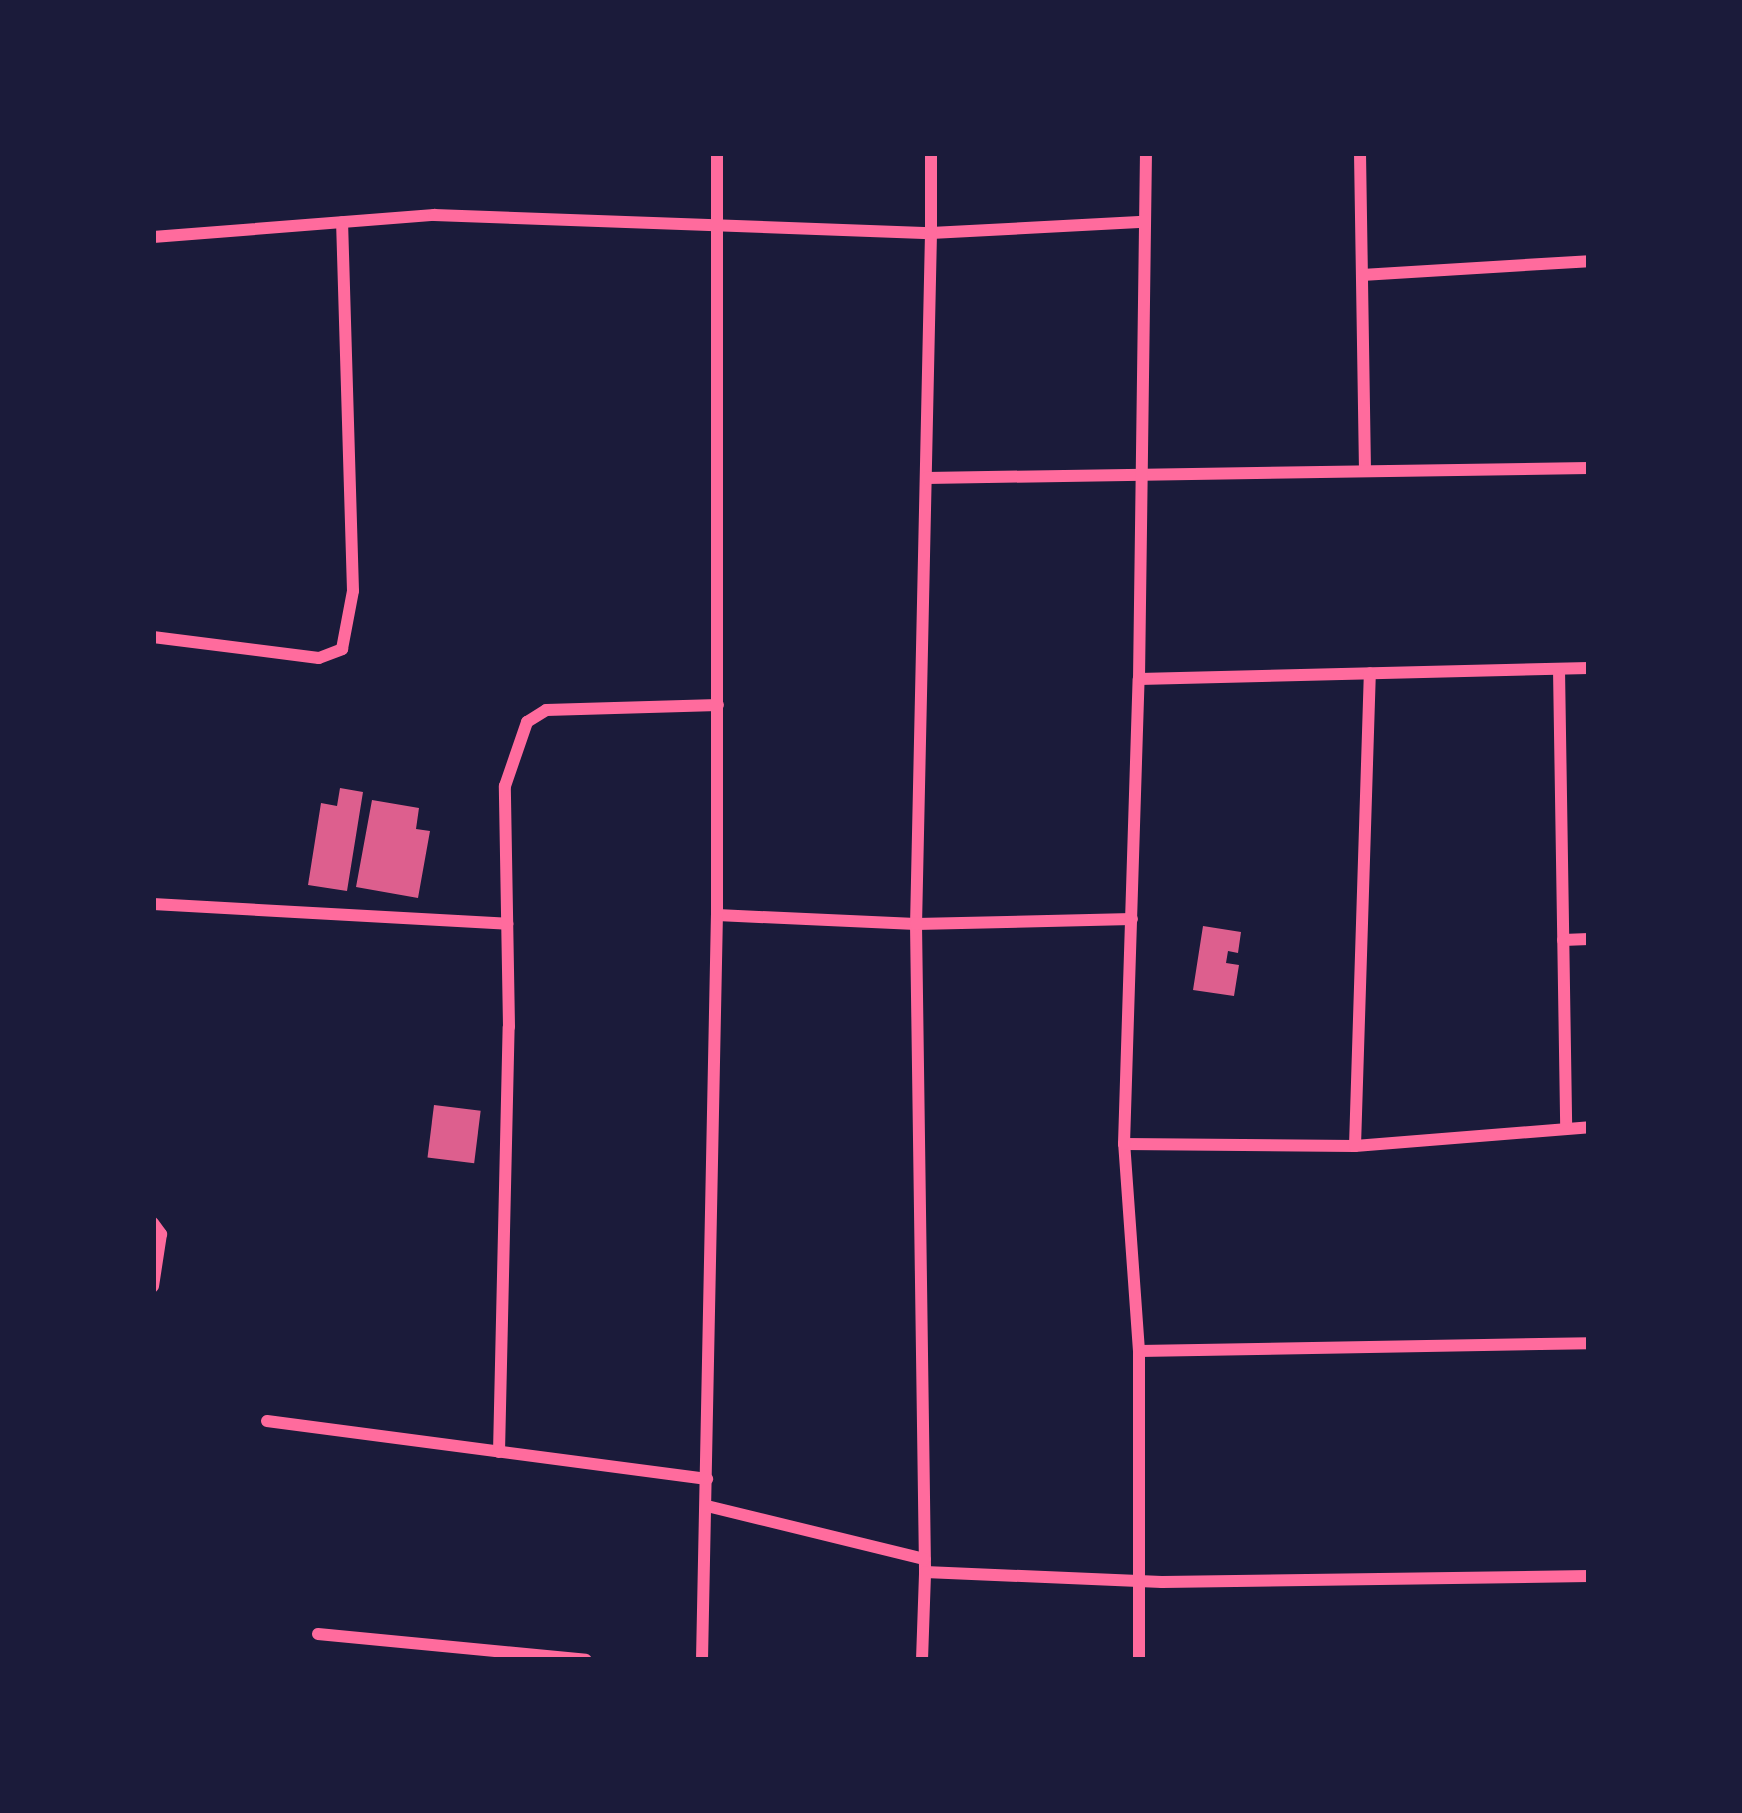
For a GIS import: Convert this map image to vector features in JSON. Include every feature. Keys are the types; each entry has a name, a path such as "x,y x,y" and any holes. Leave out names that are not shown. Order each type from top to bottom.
{"street":[{"path":"702,1660 717,915 717,153"},
{"path":"922,1660 925,1566 916,924 931,153"},
{"path":"1138,1660 1139,1351 1124,1144 1139,679 1145,153"},
{"path":"1360,153 1365,470"},
{"path":"153,237 342,222 494,217 931,233 1144,222"},
{"path":"153,637 319,658 342,649 353,591 342,222"},
{"path":"1361,274 1589,261"},
{"path":"926,478 1589,468"},
{"path":"1139,679 1589,668"},
{"path":"1558,669 1566,1129"},
{"path":"1354,1146 1370,674"},
{"path":"499,1452 505,786 527,722 546,710 718,705"},
{"path":"153,904 507,924"},
{"path":"717,915 916,924 1132,919"},
{"path":"1563,940 1589,939"},
{"path":"1124,1144 1354,1146 1589,1126"},
{"path":"153,1223 161,1234 153,1286"},
{"path":"1139,1351 1589,1343"},
{"path":"267,1421 707,1479"},
{"path":"706,1506 925,1566 1139,1580 1589,1576"},
{"path":"318,1634 586,1660"}],"building":[{"path":"340,788 363,792 347,891 308,885 321,803 337,806"},
{"path":"372,800 419,808 416,829 430,831 418,898 356,887"},
{"path":"1203,926 1241,932 1238,953 1228,951 1226,963 1239,965 1234,996 1193,990"},
{"path":"434,1105 481,1111 474,1163 428,1158"}]}
